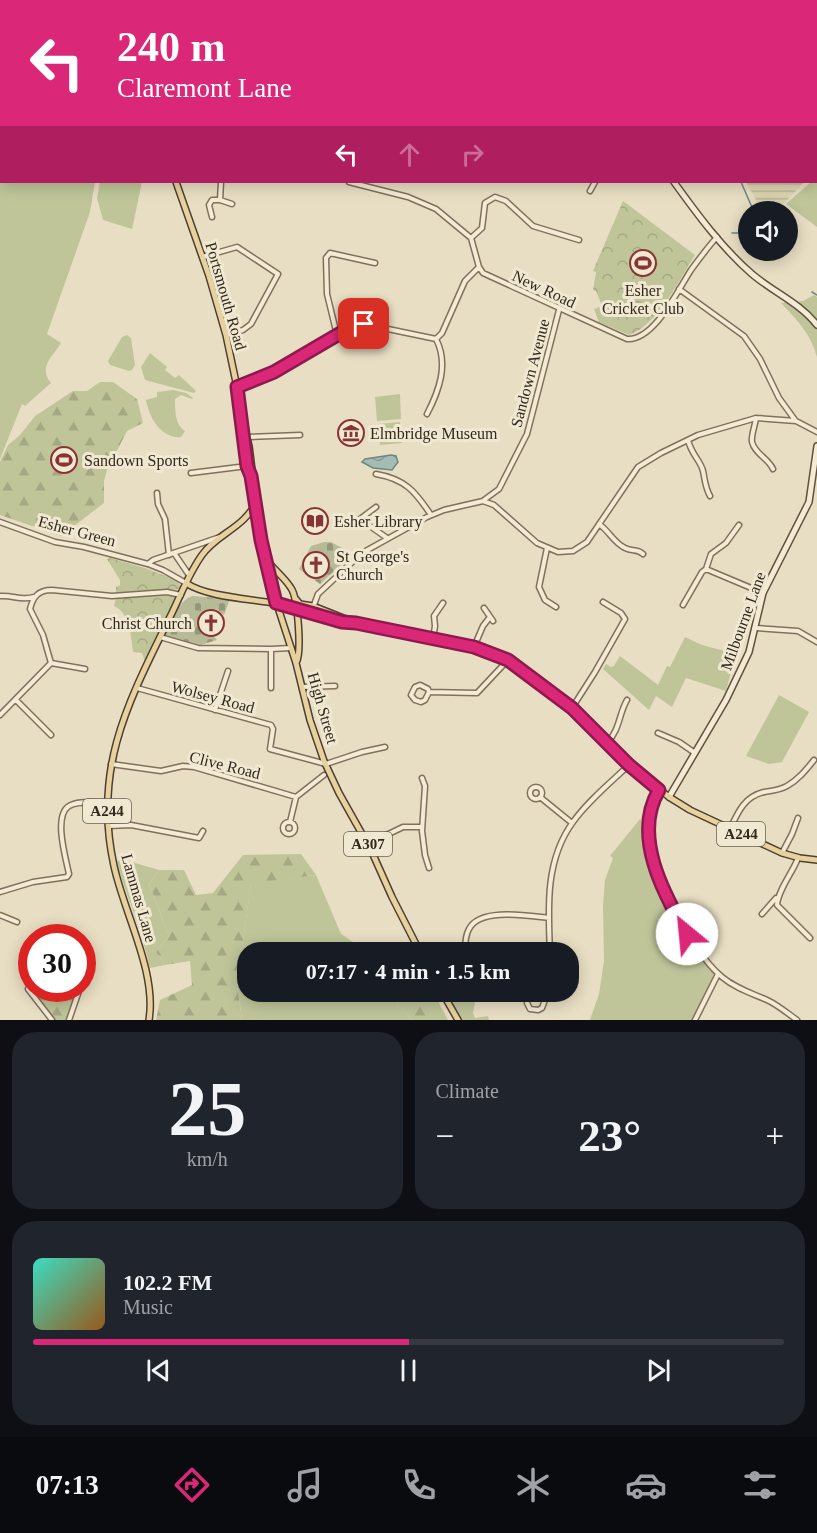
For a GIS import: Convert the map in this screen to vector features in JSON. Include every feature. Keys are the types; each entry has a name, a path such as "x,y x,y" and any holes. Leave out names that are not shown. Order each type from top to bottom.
{"main road":[{"name":"Portsmouth Road","path":"176,183 202,257 225,335 245,437"},
{"name":"High Street","path":"245,437 247,466 251,476"},
{"name":"High Street","path":"245,437 255,506 276,603 296,663 310,720 325,762"},
{"path":"186,584 202,555 220,537 243,520 255,506"},
{"path":"243,520 254,516 258,518"},
{"name":"High Street","path":"265,558 290,587 295,598 299,653 296,663"},
{"path":"181,595 198,589 190,576"},
{"name":"A244","path":"186,584 213,594 312,610 356,623 474,647 508,660 572,708 629,765 669,797 690,810 782,852 798,858 817,860"},
{"name":"Lammas Lane","path":"149,1020 150,1000 142,957 119,889 110,846 107,783 121,724 186,584"},
{"name":"A244","path":"295,598 300,604 312,610"},
{"name":"A307","path":"325,762 347,809 368,844 394,903 415,942"},
{"path":"448,1002 458,1020"}],"street":[{"path":"220,200 221,183 227,186"},
{"path":"353,183 424,203 452,221 471,238 479,267 465,281 442,333 436,339"},
{"path":"590,191 594,183"},
{"path":"675,183 717,237 750,272 804,311 817,325"},
{"path":"471,238 482,228 485,203 495,197 506,201 533,226 573,241 579,240"},
{"path":"212,217 210,202 220,200 231,204"},
{"name":"New Road","path":"479,267 489,277 559,310 622,338 632,339 641,336 654,325 702,254 717,237"},
{"path":"202,257 237,247 278,274 251,324 243,330 225,335"},
{"path":"337,335 327,294 327,254 330,252 375,263"},
{"path":"679,289 744,336 760,359 779,398 796,421"},
{"name":"Sandown Avenue","path":"312,610 319,592 359,555 387,537 431,515 483,501 495,494 527,434 559,310"},
{"path":"237,387 274,372 360,324 436,339 441,347 442,382 428,414"},
{"path":"425,405 431,408"},
{"path":"756,418 752,442 758,452 770,462 773,469"},
{"path":"483,501 494,505 532,540 546,548 563,552 578,549 587,542 642,463 688,440 721,427 756,418 796,421 817,432"},
{"path":"245,437 300,435"},
{"path":"688,440 704,472 705,487 710,496"},
{"name":"Milbourne Lane","path":"669,797 726,700 749,652 763,593 809,502 817,446"},
{"path":"191,473 247,466"},
{"path":"376,474 390,476 403,482 417,495 431,515"},
{"path":"157,493 172,554 190,576"},
{"path":"494,505 495,494"},
{"path":"376,507 359,518 387,537"},
{"name":"Esher Green","path":"0,522 54,542 84,547 148,564 186,584"},
{"path":"599,524 624,548 640,547 643,554"},
{"path":"683,605 702,572 706,570 711,554 726,543 739,525"},
{"path":"148,564 153,560 220,537"},
{"path":"546,548 539,587 545,600 556,607"},
{"path":"706,570 763,593"},
{"path":"21,600 34,597 43,591 52,590 112,596 167,592 181,595"},
{"path":"0,596 8,595 21,600 30,609 43,635 51,663"},
{"path":"30,609 34,597"},
{"path":"572,708 625,619 621,613 603,602"},
{"path":"433,639 435,613 443,603"},
{"path":"474,647 483,626 492,619 484,608"},
{"path":"756,628 798,631 817,642"},
{"path":"160,637 198,648 291,648"},
{"path":"271,649 271,688"},
{"path":"429,692 425,700 421,702 415,700 411,695 413,689 420,685 429,692 477,693 508,660"},
{"path":"51,663 85,669"},
{"path":"0,715 51,663"},
{"path":"215,710 228,671"},
{"path":"301,687 335,686"},
{"name":"Wolsey Road","path":"137,688 271,725 273,729 270,749 325,762"},
{"path":"16,699 51,735"},
{"path":"607,743 621,718 622,707 627,700"},
{"path":"658,733 679,742 695,753"},
{"path":"325,762 385,747"},
{"path":"730,829 740,809 749,798 794,782 814,760"},
{"name":"Clive Road","path":"111,764 161,771 177,766 194,767 296,797"},
{"path":"550,942 549,918 554,860 559,845 572,823 629,765"},
{"path":"290,822 296,797 324,775"},
{"path":"422,778 425,786 422,827 425,855 429,867"},
{"path":"659,790 650,809 648,837 651,854 683,929 718,974 738,988 783,1009 797,1020"},
{"path":"540,797 572,823"},
{"path":"0,892 33,882 67,877 69,874 63,847 61,820 64,811 71,804 107,802"},
{"path":"782,852 798,818"},
{"path":"109,826 131,825 199,838 203,831"},
{"path":"368,844 404,827 422,827"},
{"path":"762,914 778,896 798,858"},
{"path":"778,896 777,905 810,938"},
{"path":"465,942 470,926 498,914 549,918"},
{"path":"0,915 17,922"},
{"path":"695,1020 718,974"},
{"path":"38,1002 52,1020"},
{"path":"69,1020 75,1002"},
{"path":"527,1002 530,1009 534,1010 542,1008 544,1002"}],"shaded area":[{"path":"747,183 803,183 786,201 756,201"}],"green space":[{"path":"0,183 95,183 90,212 47,334 61,343 46,367 47,378 51,383 25,406 22,404 0,459"},
{"path":"100,183 142,183 132,229 103,220 97,198"},
{"path":"810,183 817,183 817,227 798,213 798,201 789,201"},
{"name":"Esher Cricket Club","path":"623,201 695,255 658,312 639,330 629,335 599,322 594,309 602,306 596,291 593,290 596,272 593,271"},
{"path":"814,295 817,297 817,357 807,334 781,303 803,301"},
{"path":"127,335 131,338 135,365 129,371 110,365 108,361 122,337"},
{"path":"150,353 167,367 165,370 175,378 179,375 196,391 194,393 145,380 141,367"},
{"path":"100,382 113,382 137,399 143,423 127,431 107,470 104,481 104,503 61,536 0,515 0,462 8,445 20,435 35,416 73,391 87,391"},
{"path":"173,390 186,393 193,398 181,395 175,399 177,421 185,431 181,437 174,437 157,426 146,400 157,397 157,392"},
{"path":"400,394 401,419 377,421 375,397"},
{"path":"400,422 402,443 380,445 378,424"},
{"path":"331,542 353,554 320,584 299,569 311,546"},
{"path":"110,558 178,581 181,589 116,594 116,587 120,585 120,580 107,559"},
{"path":"174,595 175,600 145,662 142,653 133,652 127,620 114,606 116,598"},
{"path":"193,596 230,599 224,615 216,609 211,611 199,629 207,637 212,634 217,640 197,646 165,636 178,607"},
{"path":"685,637 702,645 736,654 726,691 686,678 672,707 656,696 649,710 603,669 606,664 614,666 620,656 658,685"},
{"path":"779,695 809,712 782,762 769,764 746,756"},
{"path":"640,819 645,825 649,854 678,923 690,944 715,973 693,1020 590,1020 599,994 604,961 603,905 605,880 613,858 610,856"},
{"path":"301,854 316,875 251,884 243,942 237,942 237,1002 240,1002 242,1020 156,1020 160,1000 192,985 190,961 165,965 156,952 169,936 149,884 159,870 184,870 196,895 213,893 243,855"},
{"path":"125,860 159,870 149,884 169,936 156,952 165,965 150,968 139,927 116,861"},
{"path":"316,875 341,934 353,942 243,942 251,883"},
{"path":"40,1002 74,1002 68,1020 55,1020"},
{"path":"240,1002 397,1002 412,1020 242,1020"},
{"path":"438,1002 448,1020 412,1020 397,1003"},
{"path":"451,1002 475,1002 473,1013 475,1018 488,1016 489,1020 461,1020"}],"water":[{"path":"396,456 398,462 392,470 373,468 362,462 365,459"}],"waterway":[{"path":"741,183 749,201"},
{"path":"732,233 738,233"},
{"path":"812,292 817,295"}],"place":[{"name":"Esher Cricket Club","path":"643,263"},
{"name":"Elmbridge Museum","path":"351,433"},
{"name":"Sandown Sports","path":"64,460"},
{"name":"Esher Library","path":"315,521"},
{"name":"St George's Church","path":"316,565"},
{"name":"Christ Church","path":"211,623"}],"route":[{"path":"364,324 356,324 263,378 237,387 247,466 251,476 261,540 276,603 342,622 356,623 495,653 529,674 559,697 629,765 659,790 650,809 648,822 651,854 674,911 687,934"}]}
